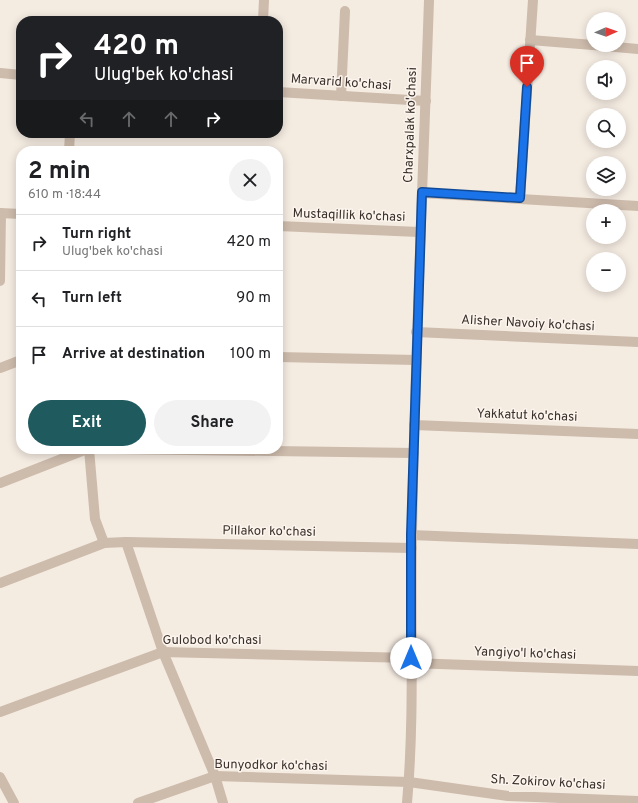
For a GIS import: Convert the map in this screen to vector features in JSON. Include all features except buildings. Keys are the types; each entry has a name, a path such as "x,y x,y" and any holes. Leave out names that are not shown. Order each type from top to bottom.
{"street":[{"path":"263,16 264,0"},
{"name":"Charxpalak ko'chasi","path":"407,803 409,782 411,535 416,332 429,0"},
{"path":"520,198 533,0"},
{"path":"341,96 345,11"},
{"path":"530,40 586,44"},
{"path":"626,48 638,49"},
{"path":"0,73 16,75"},
{"name":"Marvarid ko'chasi","path":"283,92 426,101"},
{"path":"422,192 638,206"},
{"path":"0,281 1,213 16,214"},
{"name":"Mustaqillik ko'chasi","path":"283,226 420,232"},
{"name":"Alisher Navoiy ko'chasi","path":"416,332 638,342"},
{"path":"283,357 416,360"},
{"path":"0,368 16,362"},
{"name":"Yakkatut ko'chasi","path":"414,425 638,434"},
{"path":"283,452 414,454"},
{"path":"0,483 75,454"},
{"path":"0,583 104,542 95,519 88,454"},
{"path":"411,535 638,544"},
{"name":"Pillakor ko'chasi","path":"104,542 412,548"},
{"path":"126,542 163,652 215,776 223,803"},
{"name":"Gulobod ko'chasi","path":"0,712 163,652 411,661"},
{"name":"Yangiyo'l ko'chasi","path":"411,661 638,671"},
{"name":"Bunyodkor ko'chasi","path":"138,803 215,776 409,782"},
{"path":"0,777 14,803"},
{"name":"Sh. Zokirov ko'chasi","path":"409,782 508,796 638,801"}],"route":[{"path":"411,658 411,535 422,192 520,198 527,87"}]}
